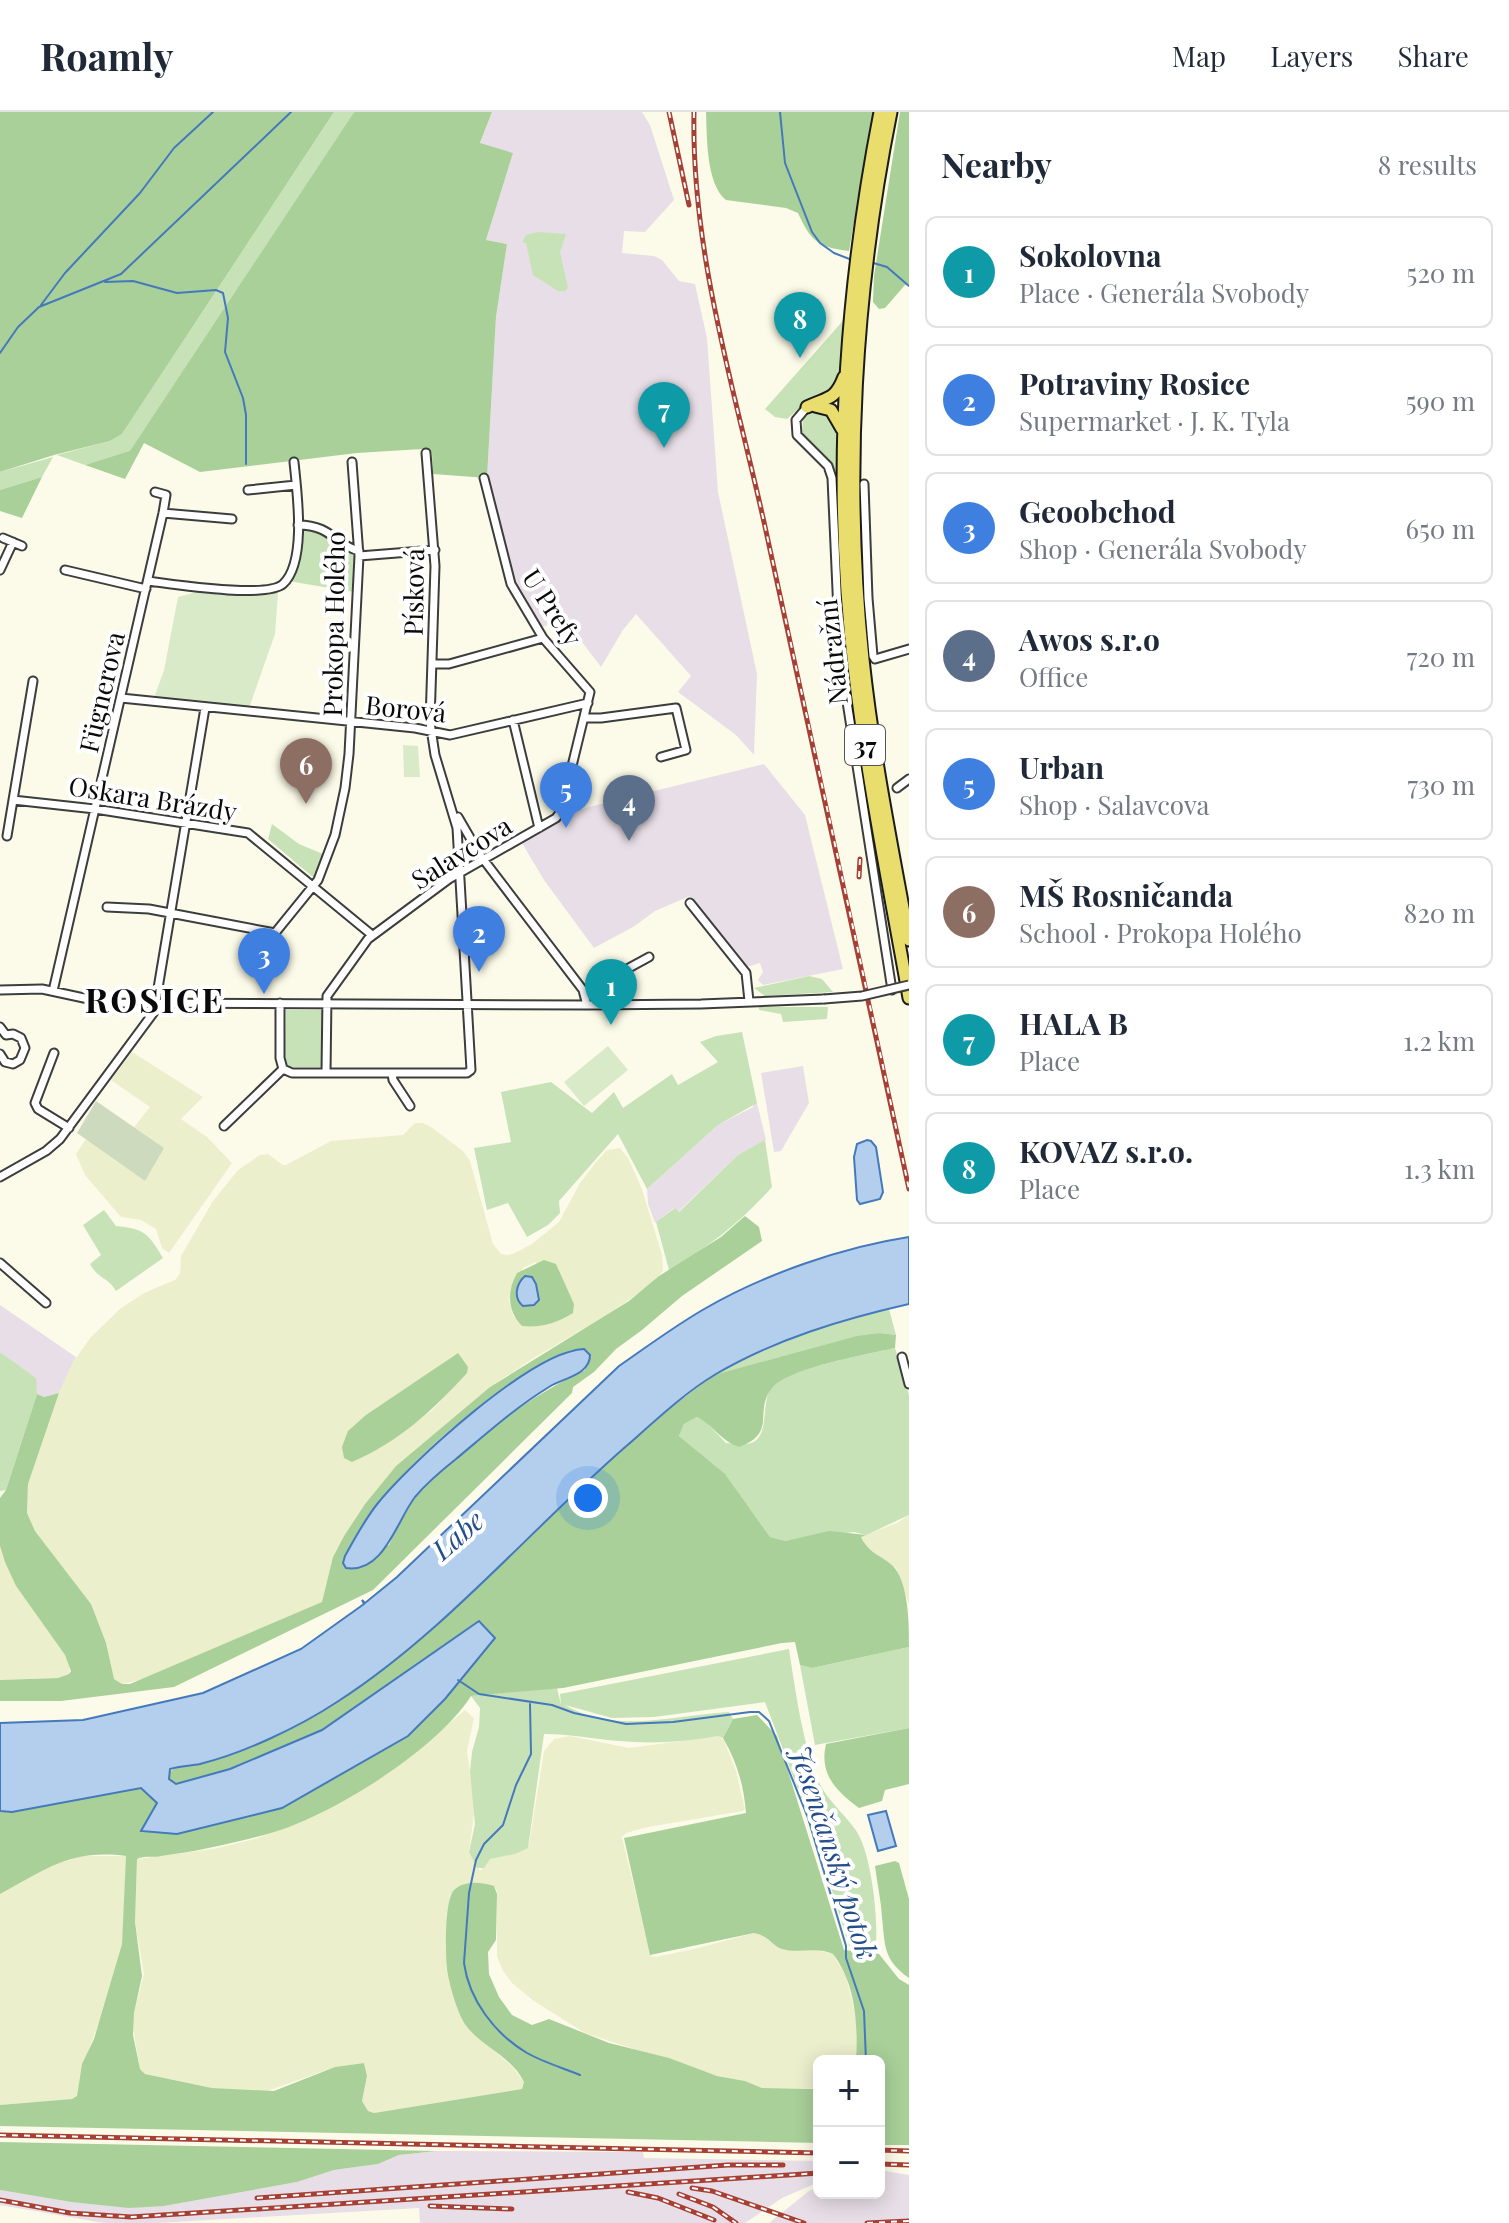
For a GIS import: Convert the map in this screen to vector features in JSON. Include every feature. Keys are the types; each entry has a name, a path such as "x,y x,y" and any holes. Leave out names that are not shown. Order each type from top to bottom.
{"main road":[{"name":"37","path":"845,437 847,368 880,112"},
{"name":"37","path":"863,248 891,112"},
{"name":"Nádražní","path":"860,274 855,452 857,579 862,651 909,940"},
{"path":"807,407 835,395 847,368"},
{"path":"807,407 821,406 831,410 845,437"},
{"name":"Nádražní","path":"845,437 847,574 855,674 873,798 909,998"},
{"path":"899,886 909,909"}],"street":[{"path":"807,407 796,420 797,435 802,444 828,466 832,478 840,657 892,990"},
{"name":"Písková","path":"426,453 435,550 431,732 452,807"},
{"path":"65,570 147,585 212,589 277,587 286,580 294,563 298,525 294,462"},
{"name":"Prokopa Holého","path":"107,907 144,909 275,933 315,886 338,823 348,771 359,554 352,462"},
{"name":"U Prefy","path":"484,478 507,576 543,638 589,691 588,703"},
{"path":"864,484 873,656 881,659 909,649"},
{"path":"248,490 296,485"},
{"path":"155,492 166,495 163,513 232,519"},
{"name":"Fügnerova","path":"53,991 163,513"},
{"path":"298,525 327,531 359,554 435,550"},
{"path":"3,538 22,546"},
{"path":"0,570 13,542"},
{"path":"432,664 447,664 543,638"},
{"path":"7,836 32,686 43,692"},
{"name":"Borová","path":"121,698 454,735 588,703"},
{"name":"Salavcova","path":"326,1004 329,990 372,935 461,871 556,818 561,811 588,703"},
{"path":"0,1177 52,1147 154,1012 205,708"},
{"path":"584,718 676,708 686,750 661,757"},
{"path":"513,720 539,828"},
{"path":"897,788 909,779"},
{"name":"Oskara Brázdy","path":"13,800 95,809 248,833 372,935"},
{"path":"452,807 484,859 583,990 587,1005"},
{"path":"283,1069 292,1073 470,1072 461,871 452,807"},
{"path":"690,903 746,973 749,1001"},
{"path":"617,1005 615,980 649,957"},
{"path":"0,990 53,991 103,1003 617,1005 824,999 862,996 909,985"},
{"path":"280,1003 280,1058 283,1069"},
{"path":"326,1004 326,1073"},
{"path":"0,1027 5,1037 13,1034 22,1039 23,1055 18,1062 10,1064 3,1061 0,1054"},
{"path":"54,1053 35,1103 38,1109 69,1128"},
{"path":"224,1126 283,1069"},
{"path":"392,1074 410,1106"},
{"path":"0,1263 46,1303"},
{"path":"902,1357 909,1384"}],"shaded area":[{"path":"492,112 642,112 650,125 674,200 645,232 624,231 622,253 654,256 662,260 679,281 695,284 707,338 718,492 757,674 754,755 736,735 678,692 691,676 636,614 601,667 562,616 540,629 511,580 487,478 496,317 507,244 486,240 513,153 480,144"},
{"path":"764,764 805,815 843,969 763,985 758,980 763,972 760,963 747,967 690,896 655,911 594,948 544,880 522,843 564,816 589,807"},
{"path":"803,1066 809,1103 781,1151 774,1152 761,1073"},
{"path":"753,1103 757,1103 766,1140 738,1155 678,1212 674,1208 655,1223 648,1204 647,1189 718,1125 753,1107"},
{"path":"0,1305 76,1357 59,1393 44,1397 37,1394 35,1378 0,1352"},
{"path":"437,2151 643,2152 644,2158 813,2161 813,2185 782,2198 745,2223 420,2223 419,2208 157,2223 104,2223 0,2205 0,2190 71,2202 164,2206 297,2182 334,2170 378,2164 399,2155"},
{"path":"885,2171 909,2175 909,2223 769,2223 813,2189 813,2199 885,2199"}],"green space":[{"path":"0,112 334,112 122,434 110,441 0,472"},
{"path":"334,112 354,112 130,452 85,465 57,455 110,441 122,434"},
{"path":"354,112 492,112 480,143 513,153 486,240 507,244 496,317 487,478 433,474 432,453 422,449 357,453 200,472 144,443 125,479 85,465 130,451"},
{"path":"706,112 873,112 849,251 816,241 798,213 786,208 726,200 719,193 711,172"},
{"path":"900,112 909,112 909,285 905,285 885,308 879,309 873,302 874,276"},
{"path":"538,232 566,234 560,252 568,288 565,291 558,291 533,275 526,243 522,242 526,235"},
{"path":"845,315 839,378 833,393 804,404 787,419 775,417 765,409"},
{"path":"814,409 828,411 836,426 838,475 802,434 803,418"},
{"path":"53,457 42,477 0,490 0,472"},
{"path":"42,477 22,518 0,511 0,490"},
{"path":"303,528 331,537 354,556 354,592 288,581"},
{"path":"197,592 278,593 275,634 249,708 154,698 164,670 178,597"},
{"path":"403,745 418,746 420,777 404,777"},
{"path":"272,824 299,844 323,854 314,878 268,839"},
{"path":"809,976 822,979 833,992 765,996 754,988"},
{"path":"759,1007 828,1007 827,1019 783,1022 781,1014 759,1010"},
{"path":"286,1010 322,1010 321,1067 285,1067"},
{"path":"742,1032 757,1103 718,1125 647,1189 618,1134 559,1201 560,1213 548,1225 527,1237 508,1203 487,1210 474,1148 511,1142 501,1092 551,1082 592,1113 614,1092 623,1108 672,1074 678,1085 718,1062 700,1042"},
{"path":"608,1046 628,1070 584,1106 564,1082"},
{"path":"132,1052 203,1097 181,1119 207,1137 232,1163 169,1253 162,1248 156,1229 141,1220 121,1217 85,1175 76,1154 86,1139 145,1181 163,1148 134,1127 150,1107 111,1080"},
{"path":"96,1101 164,1148 145,1181 77,1133"},
{"path":"415,1123 423,1123 463,1151 470,1161 493,1244 501,1254 507,1255 532,1244 559,1222 580,1183 597,1161 607,1150 620,1148 642,1189 662,1255 663,1271 653,1283 604,1317 490,1387 396,1466 344,1536 333,1557 323,1602 143,1679 122,1684 114,1679 91,1604 35,1531 27,1513 28,1484 59,1393 73,1362 91,1337 120,1309 144,1293 175,1280 180,1274 181,1256 213,1201 238,1170 260,1155 268,1154 286,1165 331,1141 403,1135","holes":["536,1262 522,1326 513,1315 509,1300 523,1268","454,1355 467,1373 431,1411 352,1462 420,1380"]},
{"path":"765,1140 772,1187 724,1233 669,1270 656,1222 675,1208 679,1212 738,1155"},
{"path":"104,1210 116,1226 145,1234 163,1258 116,1291 90,1264 101,1255 83,1225"},
{"path":"745,1216 759,1227 762,1241 682,1296 573,1387 572,1393 373,1590 174,1687 61,1701 0,1701 0,1680 58,1678 71,1671 65,1655 16,1586 0,1546 0,1498 6,1490 37,1394 44,1397 59,1393 28,1484 27,1513 35,1531 91,1604 106,1643 114,1679 130,1684 322,1602 333,1557 344,1536 396,1466 490,1387 629,1301 659,1276 721,1237","holes":["571,1350 585,1370 517,1410 454,1460 413,1501 389,1545 345,1556 387,1493 442,1436 473,1411 505,1388"]},
{"path":"544,1260 556,1264 574,1304 573,1313 549,1324 522,1326 513,1314 510,1301 511,1287 517,1273","holes":["525,1276 536,1284 539,1300 536,1304 523,1306 518,1301 520,1281"]},
{"path":"889,1309 896,1335 880,1333 714,1375 799,1336"},
{"path":"880,1333 896,1335 895,1348 811,1368 781,1381 767,1397 762,1429 751,1441 739,1447 697,1417 684,1424 679,1436 725,1474 770,1537 786,1541 829,1531 866,1535 861,1537 864,1543 893,1566 902,1583 907,1605 909,1647 812,1668 800,1665 795,1642 782,1643 563,1688 471,1696 433,1739 407,1760 318,1814 290,1827 238,1842 137,1859 135,1922 142,1976 133,2035 140,2069 145,2074 212,2088 274,2091 335,2067 364,2063 367,2076 362,2101 368,2111 374,2113 522,2089 524,2082 519,2073 467,2027 448,1975 446,1931 451,1896 463,1885 479,1883 494,1886 497,1894 496,1940 488,1952 489,1974 499,1997 512,2015 532,2025 549,2019 609,2043 669,2058 762,2088 813,2089 813,2143 0,2126 0,2105 77,2096 82,2064 94,2039 122,1944 126,1856 89,1855 74,1858 0,1894 0,1811 12,1812 141,1787 157,1802 141,1831 177,1834 282,1808 408,1736 445,1699 495,1638 480,1621 322,1730 229,1769 176,1784 169,1780 168,1774 175,1767 200,1764 252,1745 314,1716 357,1689 408,1649 604,1465 714,1375 857,1336"},
{"path":"895,1348 909,1395 909,1515 866,1535 854,1532 786,1541 770,1537 725,1475 679,1436 684,1424 697,1417 704,1420 726,1443 751,1443 761,1433 768,1393 781,1380 830,1363"},
{"path":"0,1352 36,1378 37,1394 6,1490 0,1491"},
{"path":"458,1353 468,1367 467,1373 428,1412 400,1435 369,1454 352,1462 344,1458 342,1447 348,1431 366,1415"},
{"path":"909,1515 909,1604 896,1568 867,1549 861,1536 897,1523"},
{"path":"0,1546 16,1586 65,1655 70,1666 69,1674 58,1678 0,1680"},
{"path":"909,1647 909,1728 815,1745 800,1665 812,1668"},
{"path":"789,1649 803,1730 816,1775 828,1797 855,1829 865,1852 876,1916 876,1942 849,1946 813,1829 765,1702 654,1717 612,1718 565,1705 584,1714 624,1721 729,1712 733,1719 723,1738 644,1742 544,1734 528,1848 490,1859 484,1868 477,1868 469,1852 475,1824 470,1771 480,1708 471,1696 557,1688 561,1705 560,1694"},
{"path":"465,1710 474,1718 467,1751 475,1806 469,1852 481,1870 490,1859 515,1854 529,1845 544,1751 554,1739 570,1736 629,1748 718,1736 724,1740 736,1771 745,1809 648,1827 622,1837 651,1956 698,1948 754,1933 765,1936 781,1949 817,1950 833,1954 846,1976 857,2021 856,2055 813,2055 813,2088 762,2088 585,2033 534,2001 512,1983 497,1956 497,1891 494,1886 462,1885 450,1896 446,1940 450,1981 466,2026 513,2067 524,2082 522,2089 374,2113 368,2111 362,2101 367,2076 364,2063 335,2067 264,2092 212,2088 145,2074 140,2069 133,2028 144,1974 135,1922 137,1859 213,1849 255,1839 305,1820 403,1762"},
{"path":"757,1715 777,1736 844,1950 879,1954 899,1979 909,1985 909,2145 885,2145 885,2055 856,2055 854,2005 847,1978 833,1954 782,1949 754,1933 650,1955 624,1838 746,1813 739,1774 723,1738 733,1719"},
{"path":"909,1728 909,1784 885,1790 882,1801 859,1808 831,1781 825,1764 826,1744"},
{"path":"83,1856 126,1856 125,1907 122,1944 103,2011 81,2071 77,2097 0,2105 0,1894 54,1864"},
{"path":"895,1861 899,1863 909,1899 909,1978 894,1965 887,1951 875,1866"},
{"path":"0,2142 437,2151 399,2155 378,2164 334,2170 297,2182 164,2206 129,2208 0,2190"}],"water":[{"path":"867,1140 876,1147 883,1192 880,1199 860,1204 857,1200 854,1157 857,1144"},
{"name":"Labe","path":"909,1237 909,1304 859,1316 786,1340 705,1381 595,1474 452,1611 377,1674 289,1730 217,1759 170,1769 169,1779 176,1784 230,1769 322,1730 479,1621 495,1638 445,1699 408,1736 282,1808 177,1834 141,1831 157,1803 141,1788 12,1812 0,1811 0,1723 83,1720 203,1693 301,1649 364,1604 362,1600 365,1603 397,1577 619,1366 673,1329 729,1296 779,1273 858,1248"},
{"path":"525,1276 532,1277 536,1284 539,1300 534,1305 523,1306 518,1299 518,1287"},
{"path":"584,1349 590,1355 581,1372 549,1387 501,1421 415,1497 380,1554 359,1568 346,1568 343,1563 345,1556 373,1509 444,1437 474,1411 535,1368"},
{"path":"886,1811 896,1846 878,1851 868,1815"}],"waterway":[{"path":"41,305 65,273 140,193 174,148 213,112"},
{"path":"0,353 18,327 39,307 121,274 291,112"},
{"path":"780,112 785,163 812,232 820,243 834,253 852,260"},
{"path":"870,262 887,267 909,286"},
{"path":"105,282 133,281 177,293 216,290 223,293 228,318 225,352 243,398 246,415 246,464"},
{"name":"Jesenčanský potok","path":"458,1680 479,1694 552,1705 626,1724 673,1722 750,1712 759,1712 769,1721 808,1818 846,1946 846,1958 864,2011 866,2055"},
{"path":"530,1704 531,1754 516,1785 503,1825 484,1844 476,1860 469,1893 464,1963 478,2003 504,2036 533,2056 580,2075"}],"railway":[{"path":"669,112 689,205"},
{"path":"694,112 699,215 717,318 909,1189"},
{"path":"859,877 860,859"},
{"path":"0,2135 813,2153"},
{"path":"885,2150 909,2151"},
{"path":"885,2164 909,2165"},
{"path":"257,2198 728,2165 783,2165"},
{"path":"0,2200 70,2213 131,2217 813,2173"},
{"path":"692,2188 712,2191 804,2223"},
{"path":"628,2192 658,2198 714,2220"},
{"path":"679,2194 713,2207 736,2223"},
{"path":"430,2206 512,2209"},
{"path":"867,2223 909,2221"}],"place":[{"name":"KOVAZ s.r.o.","path":"800,358"},
{"name":"HALA B","path":"664,448"},
{"name":"MŠ Rosničanda","path":"306,804"},
{"name":"Urban","path":"566,828"},
{"name":"Awos s.r.o","path":"629,841"},
{"name":"Potraviny Rosice","path":"479,972"},
{"name":"Geoobchod","path":"264,994"},
{"name":"Sokolovna","path":"611,1025"}],"district":[{"name":"ROSICE","path":"155,999"}]}
